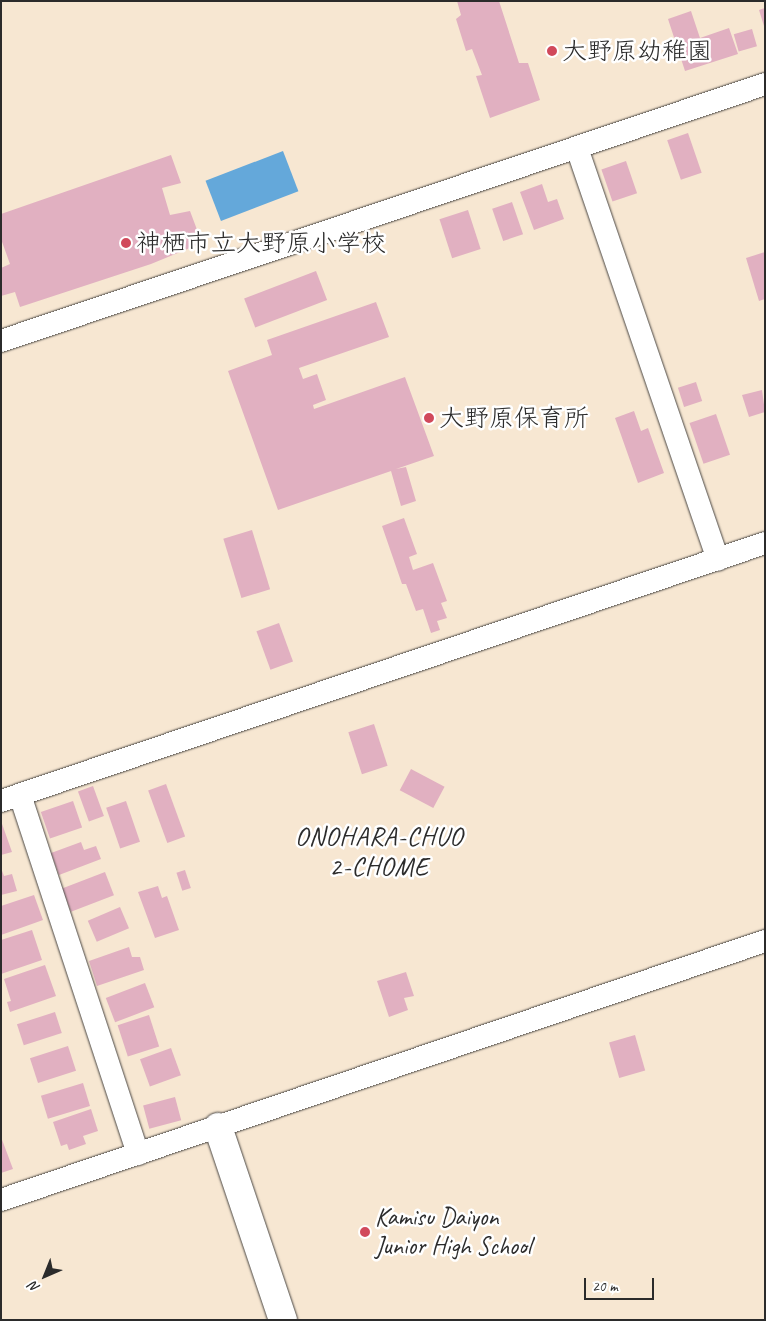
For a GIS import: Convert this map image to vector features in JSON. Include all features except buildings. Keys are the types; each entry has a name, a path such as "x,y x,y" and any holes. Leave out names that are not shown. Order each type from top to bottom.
{"street":[{"path":"1,341 765,84"},
{"path":"576,148 718,559"},
{"path":"138,1154 11,798 765,543"},
{"path":"1,1200 765,941"},
{"path":"218,1127 283,1320"}],"water":[{"path":"283,151 298,191 221,221 206,181"}],"place":[{"name":"大野原幼稚園","path":"552,51"},
{"name":"神栖市立大野原小学校","path":"126,243"},
{"name":"大野原保育所","path":"429,418"},
{"name":"Kamisu Daiyon Junior High School","path":"365,1232"}],"district":[{"name":"ONOHARA-CHUO 2-CHOME","path":"379,852"}]}
